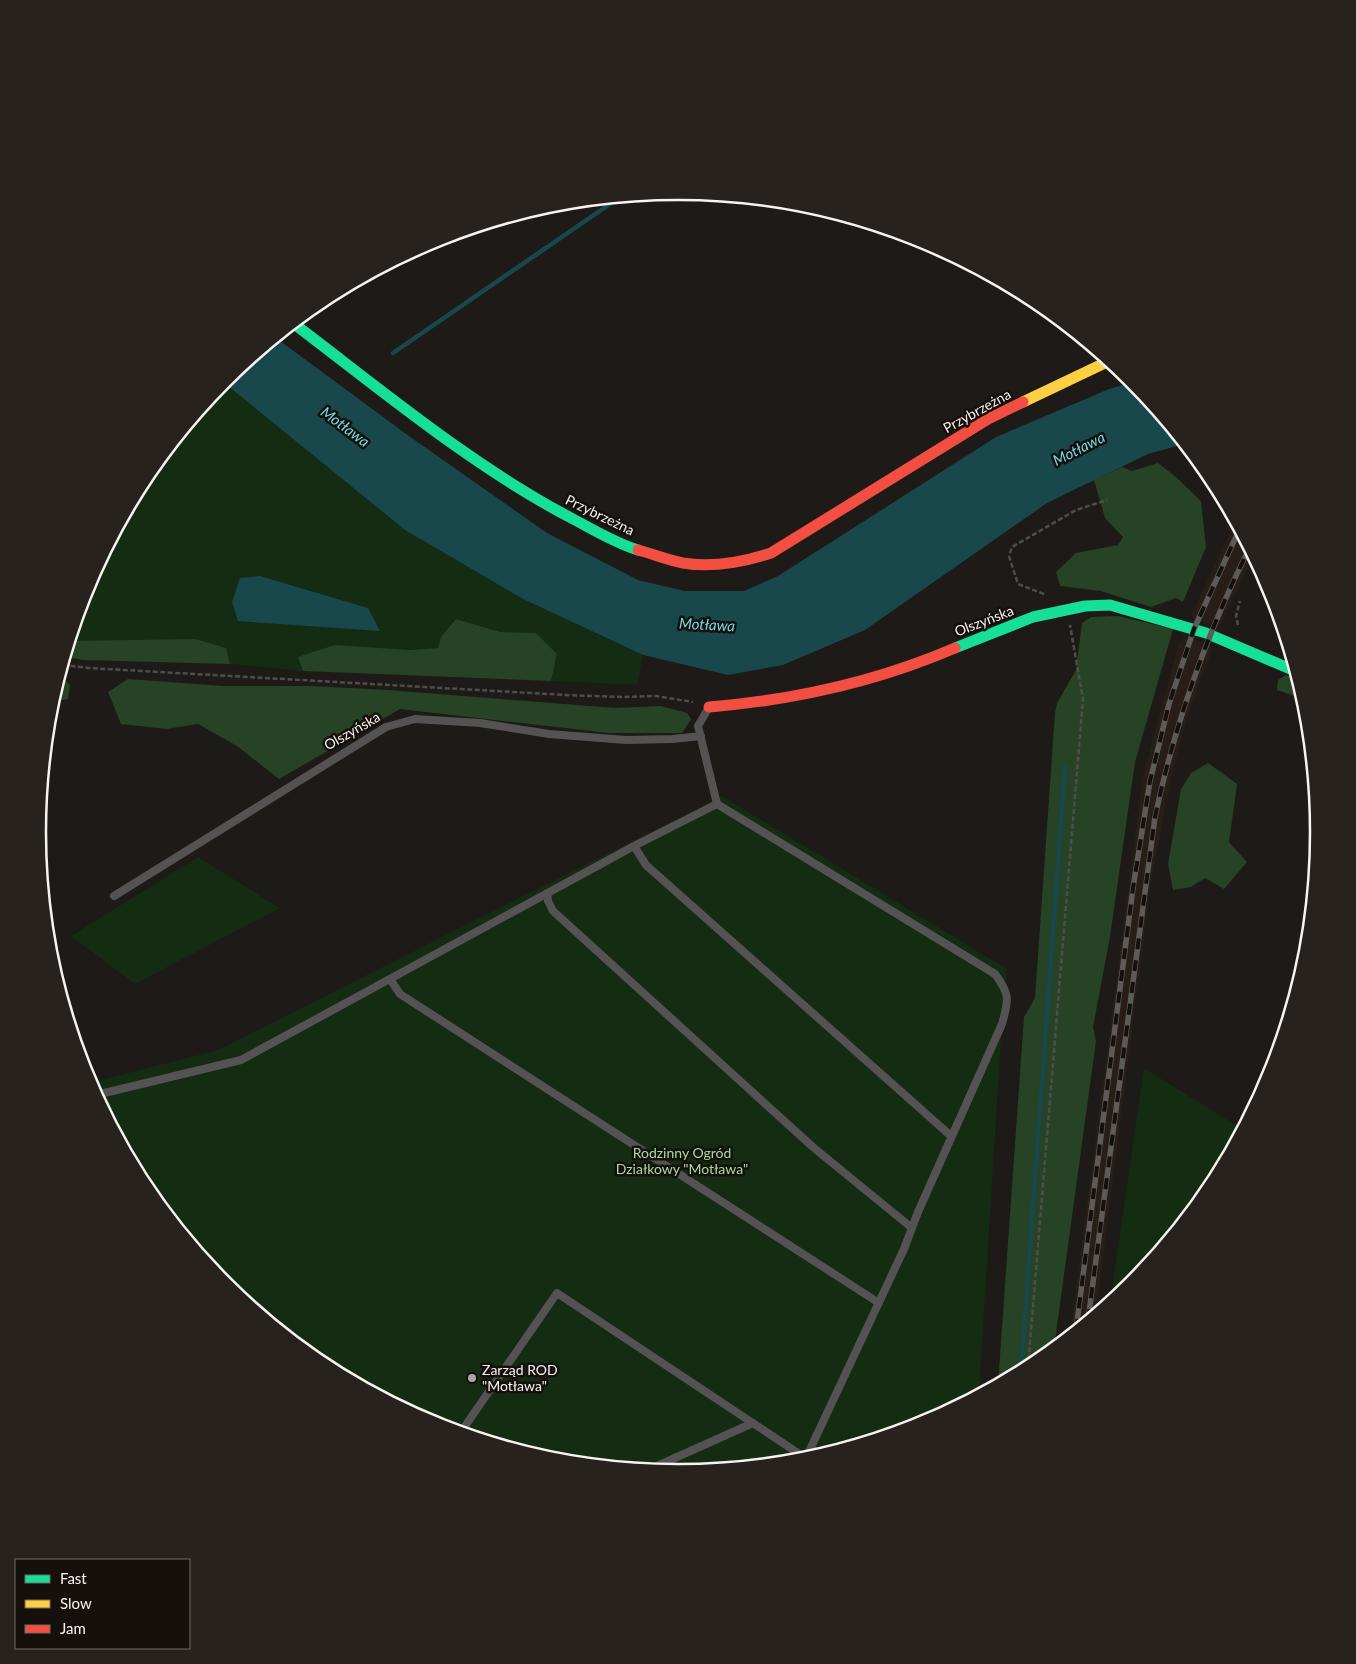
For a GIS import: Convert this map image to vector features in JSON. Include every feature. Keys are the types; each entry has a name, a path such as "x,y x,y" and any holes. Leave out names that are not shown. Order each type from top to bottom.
{"street":[{"name":"Przybrzeżna","path":"298,327 476,462 556,510 624,546 684,563 724,564 745,562 771,553 988,419 1103,364"},
{"name":"Olszyńska","path":"709,707 755,704 814,694 906,668 1040,616 1082,606 1112,605 1159,618 1227,640 1288,668"}],"lane":[{"path":"709,707 698,726 716,801 995,974 1005,987 1008,1001 1002,1024 879,1303 811,1449"},
{"name":"Olszyńska","path":"114,896 386,727 415,719 480,723 549,734 626,740 673,739 701,736"},
{"path":"103,1094 241,1060 716,801"},
{"path":"634,846 646,865 952,1136"},
{"path":"547,893 553,911 814,1148 912,1228"},
{"path":"390,979 400,994 879,1303"},
{"path":"465,1426 557,1293 797,1453"},
{"path":"663,1463 753,1423"}],"path":[{"path":"1048,595 1018,584 1009,556 1012,547 1076,510 1107,500"},
{"path":"1029,1357 1083,698 1068,609"},
{"path":"69,666 575,695 656,696 681,699 709,707"}],"shaded area":[{"path":"1232,528 1250,563 1222,623 1216,626 1193,619 1192,614"},
{"path":"1186,638 1210,644 1212,650 1187,718 1172,775 1151,881 1097,1305 1071,1326 1143,776 1179,642"}],"green space":[{"path":"229,387 405,530 523,599 643,655 637,685 551,681 557,654 536,633 500,632 456,619 438,648 298,657 303,671 230,664 226,648 76,641 94,590 131,516 177,447"},
{"path":"1158,463 1201,501 1206,547 1183,602 1176,598 1151,607 1101,591 1060,586 1056,572 1076,553 1118,545 1123,537 1105,518 1094,480 1122,467 1132,471"},
{"path":"1118,616 1173,629 1135,762 1110,937 1093,1027 1096,1041 1055,1338 999,1376 1024,1017 1035,998 1055,713 1057,703 1076,670 1082,623 1091,617"},
{"path":"456,619 500,632 536,633 557,654 551,681 303,671 298,657 335,645 409,650 438,648 441,637"},
{"path":"195,639 226,648 230,664 83,660 71,658 76,641"},
{"path":"1286,675 1290,676 1295,696 1277,690 1278,680"},
{"path":"128,679 223,686 310,686 388,690 615,708 661,706 687,713 691,719 682,733 609,733 400,709 279,779 237,746 198,724 166,729 121,724 108,692"},
{"path":"65,680 70,685 68,699 60,700"},
{"path":"1208,763 1237,784 1229,842 1247,862 1224,889 1205,878 1191,887 1173,890 1168,864 1181,789 1191,773"},
{"name":"Rodzinny Ogród Działkowy \"Motława\"","path":"722,796 1007,969 979,1387 920,1416 842,1442 801,1452 719,1462 678,1464 637,1462 555,1452 514,1442 436,1416 362,1379 293,1333 261,1307 203,1249 177,1217 131,1148 97,1081 218,1050"},
{"path":"198,857 280,908 135,984 71,936"},
{"path":"1144,1068 1237,1126 1203,1183 1179,1217 1153,1249 1112,1292"}],"water":[{"name":"Motława","path":"280,341 409,436 547,533 638,580 685,591 744,591 778,576 996,437 1109,389 1124,384 1178,446 1148,454 1047,503 865,630 783,665 728,675 643,655 523,599 405,530 229,387"},
{"path":"260,576 368,608 380,631 238,621 232,602 240,578"}],"waterway":[{"path":"393,353 609,205"},
{"path":"1022,1362 1065,767"}],"railway":[{"path":"1077,1322 1133,888 1150,781 1169,704 1194,629 1236,536"},
{"path":"1089,1312 1155,817 1172,748 1193,680 1219,614 1246,555"}],"traffic: fast":[{"path":"298,327 429,427 499,476 597,532 638,550"},
{"path":"955,648 1033,617 1085,606 1110,605 1206,633 1288,668"}],"traffic: slow":[{"path":"1023,402 1103,364"}],"traffic: jam":[{"path":"638,550 683,563 705,565 750,559 771,553 988,419 1023,402"},
{"path":"709,707 772,700 834,688 895,671 955,648"}],"place":[{"name":"Zarząd ROD \"Motława\"","path":"472,1378"}]}
